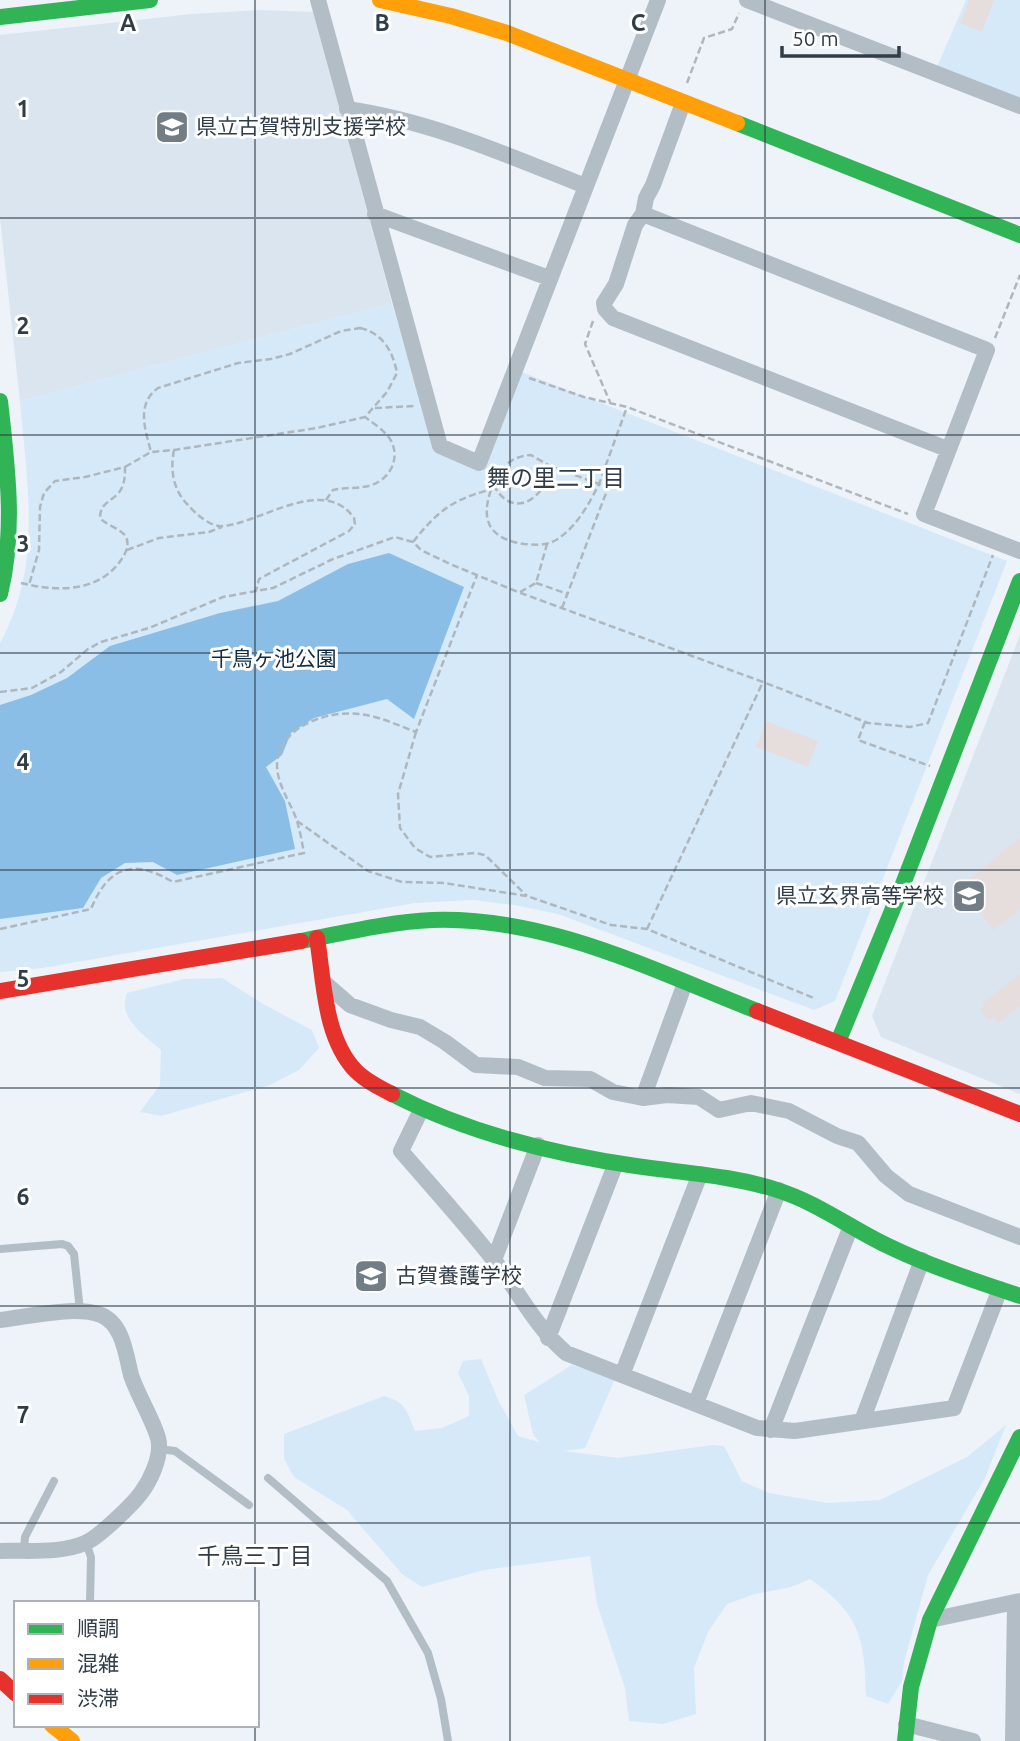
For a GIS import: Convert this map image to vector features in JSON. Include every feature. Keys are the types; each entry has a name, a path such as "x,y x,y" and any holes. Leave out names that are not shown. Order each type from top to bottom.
{"street":[{"path":"318,0 440,446 479,463 658,0"},
{"path":"0,17 52,6 141,1"},
{"path":"389,1 507,33 1020,235"},
{"path":"744,5 1020,106"},
{"path":"683,103 646,198 643,214 635,225 615,284 604,303 605,309 613,318 947,449"},
{"path":"347,109 411,121 461,136 585,186"},
{"path":"376,214 549,278"},
{"path":"643,214 987,350 924,514 1020,551"},
{"path":"0,401 11,514 9,559 2,586"},
{"path":"838,1042 1020,581"},
{"path":"0,991 413,921 451,918 496,921 545,930 1020,1114"},
{"path":"317,938 333,1023 341,1049 350,1065 365,1080 421,1110 471,1129 617,1163 737,1179 779,1190 922,1260 1020,1296"},
{"path":"643,1098 685,983"},
{"path":"326,984 350,1004 391,1020 420,1027 476,1065 517,1067 545,1078 590,1079 613,1092 643,1098 667,1095 699,1097 719,1110 751,1102 789,1111 837,1136 858,1143 886,1176 909,1194 1020,1237"},
{"path":"421,1110 401,1152 494,1260 530,1316 548,1338 566,1353 757,1429 795,1431 954,1408 1000,1289"},
{"path":"494,1260 538,1145"},
{"path":"548,1338 617,1163"},
{"path":"622,1376 701,1174"},
{"path":"696,1403 779,1190"},
{"path":"771,1430 850,1226"},
{"path":"862,1421 922,1260"},
{"path":"0,1320 80,1311 100,1315 109,1320 119,1332 136,1389 160,1442 156,1465 140,1494 98,1535 86,1543 69,1547 0,1551"},
{"path":"905,1741 919,1653 930,1620 1020,1437"},
{"path":"930,1620 1018,1602 1013,1741"},
{"path":"0,1679 14,1692"},
{"path":"906,1724 973,1741"},
{"path":"54,1727 72,1741"}],"lane":[{"path":"0,1249 62,1244 68,1247 74,1254 80,1311"},
{"path":"159,1449 176,1451 249,1505"},
{"path":"268,1478 387,1581 428,1653 441,1699 448,1741"},
{"path":"24,1550 25,1537 54,1481"},
{"path":"86,1543 92,1556 90,1601"}],"path":[{"path":"683,103 686,85 704,38 732,29 744,5"},
{"path":"987,350 993,343 1020,275"},
{"path":"605,309 594,317 585,344 610,402"},
{"path":"29,585 39,550 40,507 44,493 55,481 125,467 151,452 317,428 365,416 395,381 395,362 384,341 377,334 360,328 351,329 290,354 238,363 158,388 147,400 144,417 151,452"},
{"path":"513,372 584,397 627,407 908,514 924,514"},
{"path":"374,408 428,405"},
{"path":"491,490 486,511 489,527 496,534 512,542 547,544 566,533 589,503 627,407"},
{"path":"326,500 333,489 371,486 391,471 395,456 390,439 365,416"},
{"path":"174,450 172,462 177,491 183,501 198,515 222,527"},
{"path":"551,466 546,484 530,500 513,503 503,497 496,488 498,473 519,457 531,455 551,466 608,488 562,609"},
{"path":"2,586 29,585 68,589 97,582 115,569 127,550 127,537 106,525 100,518 103,503 112,499 122,488 125,467"},
{"path":"412,542 434,516 470,495 496,488"},
{"path":"127,550 159,538 208,532 307,501 326,500 351,514 355,524 353,528 259,579 256,591"},
{"path":"0,692 32,688 101,642 149,628 223,597 288,582 333,559 390,538 412,542 421,550 518,592 865,722 909,727 928,723 998,542"},
{"path":"536,583 547,544"},
{"path":"477,575 416,732 398,794 401,828 415,848 430,857 475,853 485,855 527,896"},
{"path":"518,592 536,583 568,594"},
{"path":"646,929 763,682"},
{"path":"0,929 91,909 107,880 132,868 154,871 173,883 304,853 297,821 277,768 285,742 298,729 330,716 351,713 379,718 416,732"},
{"path":"865,722 858,740 946,771"},
{"path":"297,821 368,871 402,882 444,883 527,896 611,925 646,929 816,999"}],"shaded area":[{"name":"県立古賀特別支援学校","path":"262,10 313,12 392,303 20,401 0,218 0,35 192,14"},
{"name":"県立玄界高等学校","path":"1020,635 1020,1094 881,1037 872,1016"}],"green space":[{"path":"966,0 1020,0 1020,99 937,67"},
{"name":"千鳥ヶ池公園","path":"392,303 435,451 482,472 519,371 1007,561 835,1001 814,1010 558,914 473,900 415,903 42,968 0,972 0,643 22,584 29,524 20,401"},
{"path":"222,978 312,1030 319,1048 299,1070 270,1085 161,1116 140,1112 160,1085 161,1050 140,1032 129,1018 125,1002 127,993 184,979"},
{"path":"481,1359 498,1400 518,1436 539,1442 533,1434 524,1395 572,1365 615,1379 585,1448 564,1451 618,1458 713,1445 724,1446 742,1481 769,1493 828,1503 880,1500 967,1457 1006,1425 985,1478 928,1575 904,1662 902,1681 888,1704 866,1696 864,1658 856,1629 840,1604 810,1579 791,1587 755,1594 727,1604 708,1632 694,1668 696,1714 663,1724 629,1721 625,1688 597,1604 590,1556 484,1570 422,1587 402,1574 347,1510 294,1477 284,1459 284,1434 384,1396 397,1401 405,1408 415,1431 442,1428 469,1416 469,1396 458,1373 463,1361"}],"water":[{"path":"389,553 464,587 414,719 387,699 314,718 291,733 282,755 266,767 285,801 295,849 177,875 153,862 125,863 101,878 83,908 0,919 0,705 31,695 67,678 110,646 220,613 278,601 348,564"}],"building":[{"path":"969,0 994,0 982,32 960,23"},
{"path":"766,721 818,741 808,767 756,747"},
{"path":"1020,838 1020,909 994,930 959,887"},
{"path":"1020,974 1020,1006 999,1023 994,1016 989,1020 980,1010 984,1007 982,1004"}],"traffic: fast":[{"path":"0,17 150,0"},
{"path":"737,123 1020,235"},
{"path":"0,401 9,498 8,546 0,594"},
{"path":"838,1042 903,884 1020,581"},
{"path":"301,941 416,921 475,921 517,927 598,949 757,1011"},
{"path":"392,1094 480,1131 542,1148 605,1161 725,1178 777,1190 805,1201 902,1253 1020,1296"},
{"path":"905,1741 911,1687 930,1620 1020,1437"}],"traffic: slow":[{"path":"380,0 451,16 507,33 737,123"},
{"path":"54,1727 72,1741"}],"traffic: jam":[{"path":"317,938 327,1008 337,1042 356,1071 392,1094"},
{"path":"0,991 301,941"},
{"path":"757,1011 1020,1114"},
{"path":"0,1679 14,1692"}],"place":[{"name":"県立古賀特別支援学校","path":"172,127"},
{"name":"県立玄界高等学校","path":"969,896"},
{"name":"古賀養護学校","path":"371,1276"}],"district":[{"name":"舞の里二丁目","path":"556,478"},
{"name":"千鳥三丁目","path":"255,1556"}]}
